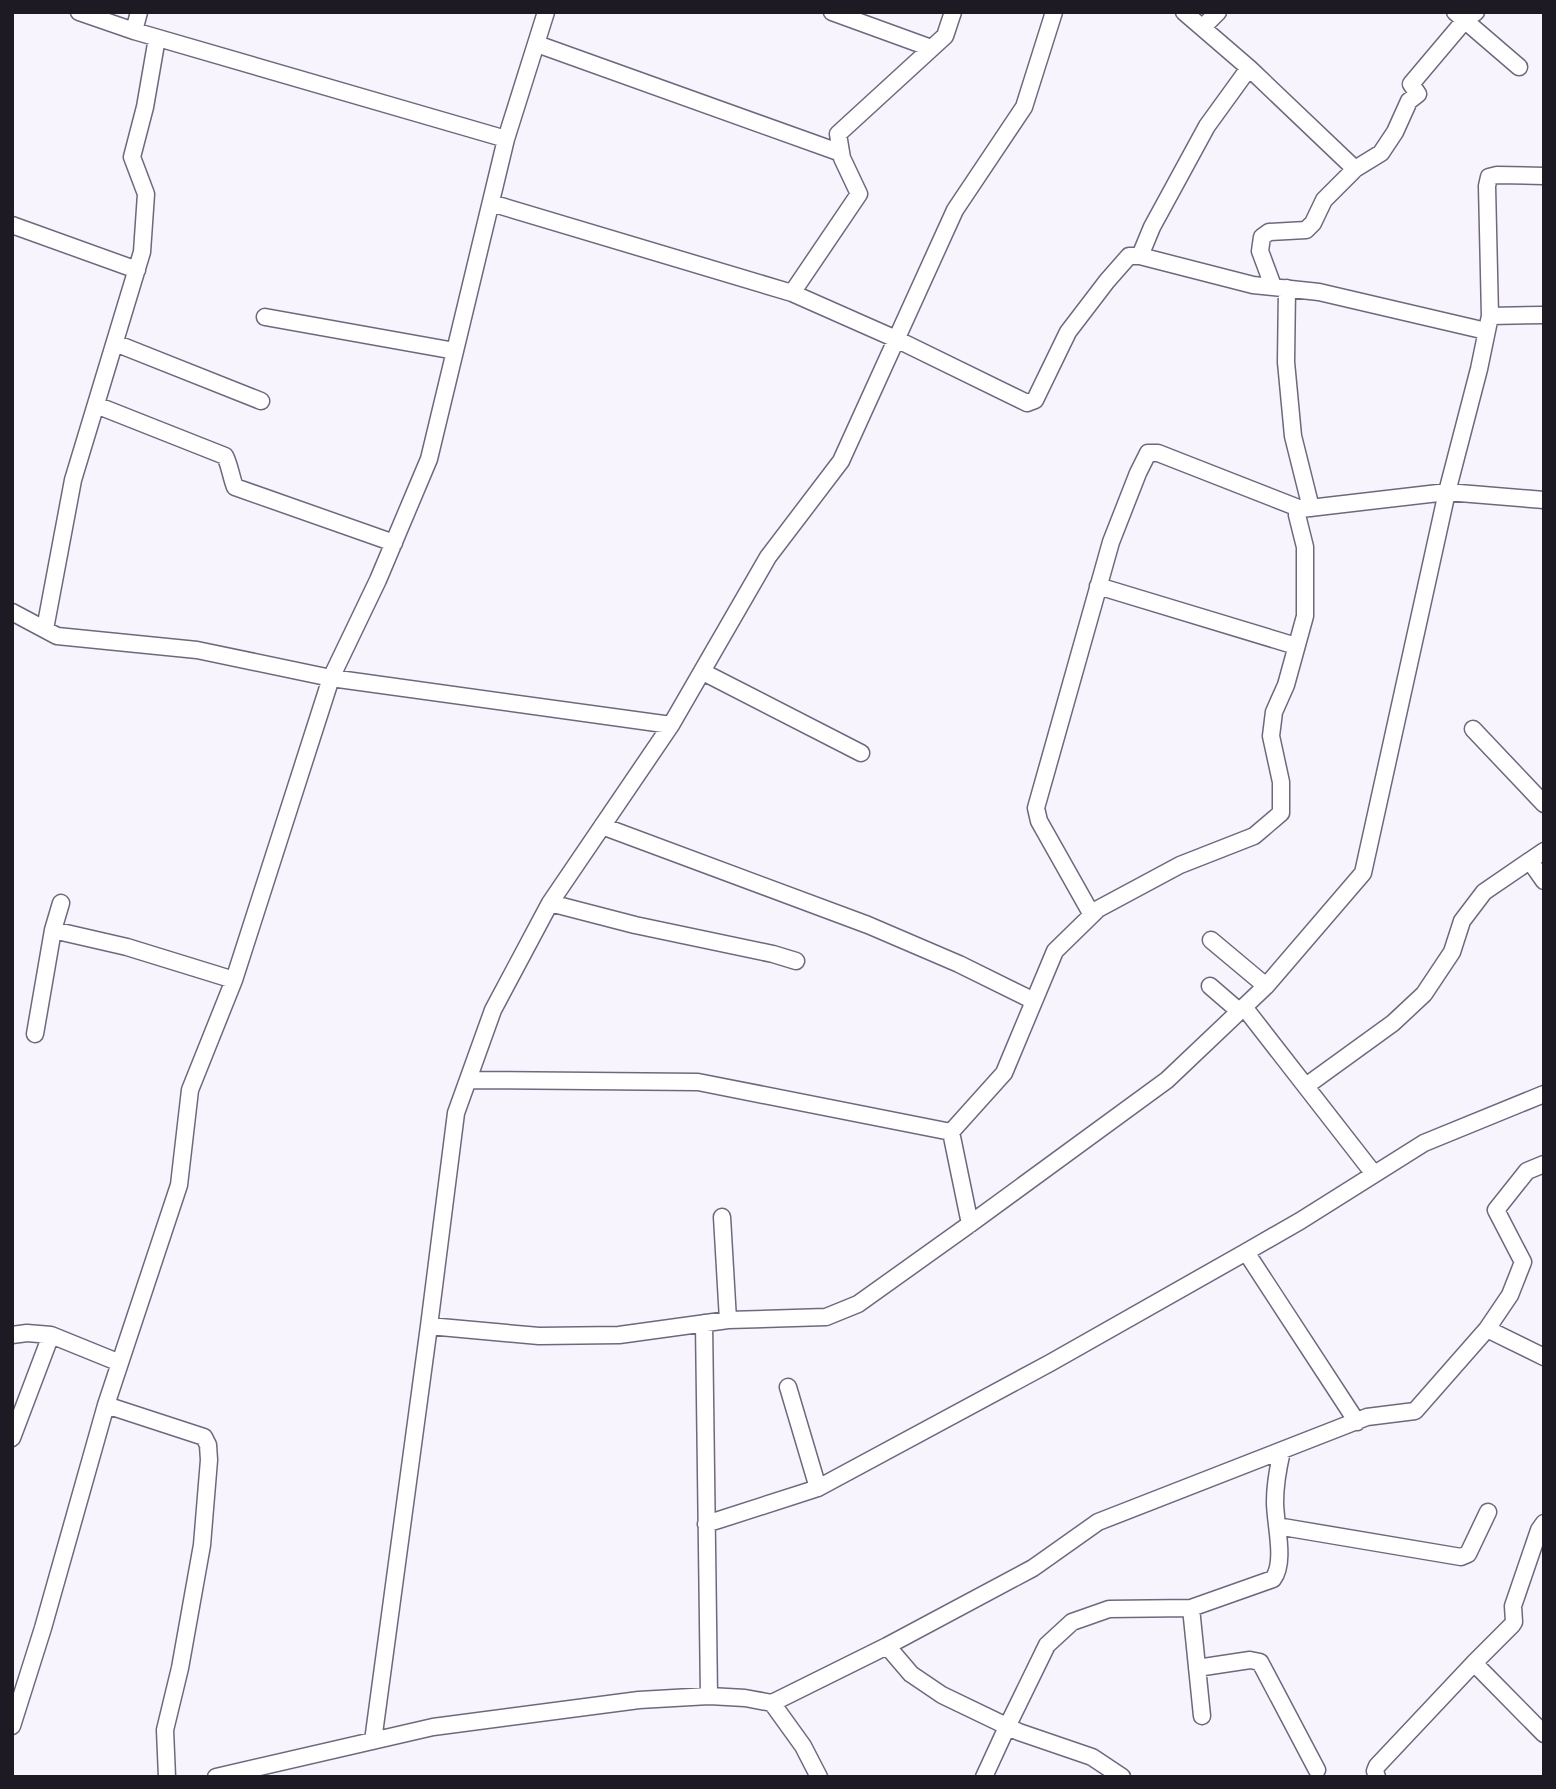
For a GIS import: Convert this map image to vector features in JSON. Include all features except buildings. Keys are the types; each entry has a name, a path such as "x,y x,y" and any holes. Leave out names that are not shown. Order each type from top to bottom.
{"street":[{"path":"79,12 157,38 506,139"},
{"path":"134,31 139,12"},
{"path":"12,1726 43,1628 106,1405 179,1185 190,1090 234,980 331,678 394,543 429,459 506,139 545,12"},
{"path":"832,12 931,48"},
{"path":"792,293 859,194 842,158 838,134 945,36 954,12"},
{"path":"373,1741 456,1113 493,1010 551,902 671,725 768,557 841,461 955,210 1024,107 1054,12"},
{"path":"1184,12 1249,68 1355,169"},
{"path":"1203,27 1219,12"},
{"path":"1306,509 1293,436 1280,287 1260,251 1262,237 1269,232 1306,230 1313,223 1324,200 1355,169 1381,153 1395,132 1409,101 1418,94 1411,84 1465,15 1519,67"},
{"path":"44,629 74,480 142,251 146,194 132,158 145,107 157,38"},
{"path":"537,44 841,153"},
{"path":"1140,256 1152,228 1207,126 1249,68"},
{"path":"429,1326 539,1336 619,1335 704,1322 825,1317 858,1304 1167,1080 1266,986 1363,873 1447,492 1488,323 1489,177 1544,176"},
{"path":"491,203 792,293 896,339 1027,403 1035,400 1068,332 1129,256 1140,256 1254,285 1319,292 1488,323 1544,315"},
{"path":"12,225 137,270"},
{"path":"265,317 455,351"},
{"path":"115,343 261,401"},
{"path":"96,405 225,456 235,487 394,543"},
{"path":"1092,915 1040,821 1036,808 1111,542 1148,453 1158,453 1306,509"},
{"path":"951,1132 1004,1073 1055,951 1098,909 1180,865 1254,836 1281,813 1281,782 1271,736 1273,712 1286,685 1305,616 1305,547 1297,515 1306,509 1447,492 1544,500"},
{"path":"1098,586 1296,646"},
{"path":"12,612 57,636 197,650 331,678 671,725"},
{"path":"703,672 861,753"},
{"path":"1473,729 1544,804"},
{"path":"602,826 868,925 959,964 1034,1001"},
{"path":"1306,1086 1393,1023 1424,994 1452,952 1462,920 1484,892 1544,851"},
{"path":"1530,861 1544,881"},
{"path":"551,902 635,925 796,961"},
{"path":"35,1034 53,930 61,903"},
{"path":"53,930 127,947 234,980"},
{"path":"1212,940 1266,986"},
{"path":"1210,986 1242,1009 1374,1174"},
{"path":"468,1080 698,1082 951,1132"},
{"path":"706,1524 818,1488 1051,1363 1246,1252 1424,1143 1544,1094"},
{"path":"951,1132 970,1224"},
{"path":"216,1777 433,1727 598,1705 709,1696 772,1703 1034,1568 1098,1522 1367,1417 1416,1411 1487,1329 1510,1295 1523,1262 1496,1210 1527,1171 1544,1164"},
{"path":"722,1217 728,1320"},
{"path":"1246,1252 1357,1422"},
{"path":"704,1322 709,1696"},
{"path":"1487,1329 1544,1357"},
{"path":"12,1335 51,1335 120,1363"},
{"path":"12,1438 51,1335"},
{"path":"788,1387 818,1488"},
{"path":"106,1405 204,1437 208,1444 202,1545 180,1668 165,1730 167,1777"},
{"path":"984,1777 1047,1645 1072,1622 1109,1609 1191,1608 1273,1579 1278,1573 1280,1562 1275,1501 1277,1470 1282,1451"},
{"path":"1277,1526 1464,1557 1468,1554 1488,1512"},
{"path":"1377,1777 1377,1766 1513,1624 1513,1606 1539,1530 1544,1523"},
{"path":"1191,1608 1202,1716"},
{"path":"887,1646 911,1674 942,1695 1019,1732 1092,1757 1122,1777"},
{"path":"1197,1668 1250,1660 1260,1662 1317,1770"},
{"path":"1474,1663 1544,1734"},
{"path":"772,1703 803,1745 820,1777"}]}
